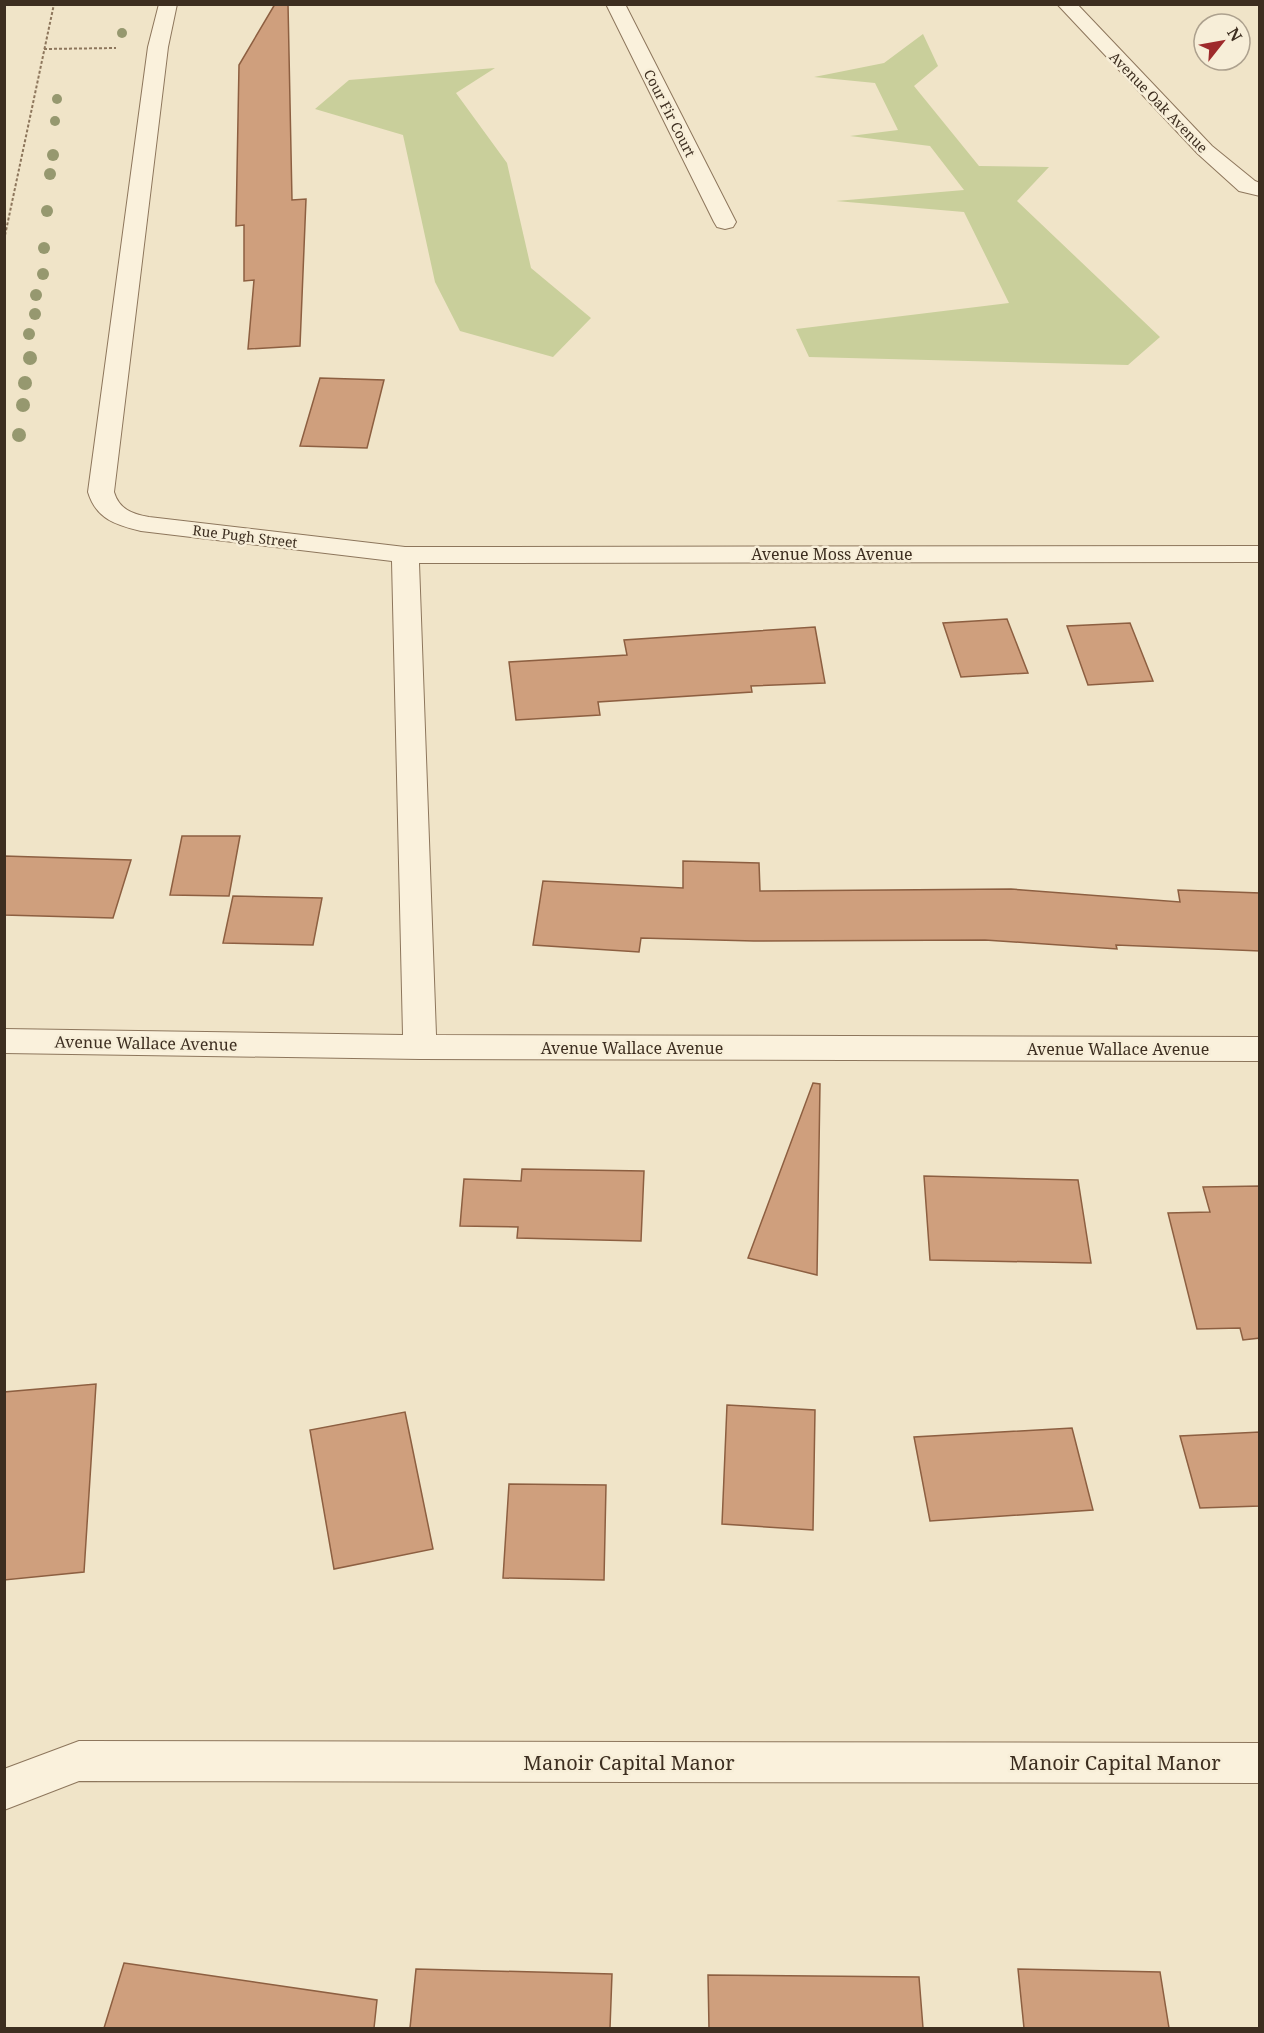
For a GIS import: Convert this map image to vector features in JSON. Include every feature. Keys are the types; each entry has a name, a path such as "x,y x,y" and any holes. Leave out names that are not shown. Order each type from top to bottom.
{"street":[{"name":"Rue Pugh Street","path":"168,4 158,47 101,492 103,501 118,517 149,525 405,555"},
{"name":"Cour Fir Court","path":"615,4 725,222"},
{"name":"Avenue Oak Avenue","path":"1066,4 1204,150 1247,186 1260,190"},
{"name":"Avenue Moss Avenue","path":"405,555 1260,554"},
{"path":"405,555 420,1047"},
{"name":"Avenue Wallace Avenue","path":"4,1041 420,1047 1260,1049"},
{"name":"Manoir Capital Manor","path":"4,1790 79,1761 1260,1762"}],"path":[{"path":"4,240 54,4"},
{"path":"44,49 158,47"}],"green space":[{"path":"923,34 938,66 914,86 979,166 1049,167 1017,201 1160,337 1128,365 809,357 796,329 1009,303 964,212 836,201 964,190 930,146 850,136 898,130 875,83 814,77 884,63"},
{"path":"495,68 456,93 507,163 531,268 591,318 553,357 460,331 435,282 403,135 315,109 349,80"}],"building":[{"path":"275,4 288,4 292,200 306,199 300,346 248,349 254,280 244,281 244,225 236,226 239,65"},
{"path":"320,378 384,380 367,448 300,446"},
{"path":"1007,619 1028,673 961,677 943,623"},
{"path":"1130,623 1153,681 1088,685 1067,626"},
{"path":"815,627 825,683 751,686 752,692 598,702 600,715 516,720 509,662 627,655 624,640"},
{"path":"182,836 240,836 229,896 170,895"},
{"path":"4,856 131,860 113,918 4,915"},
{"path":"683,861 759,863 760,891 1011,889 1180,902 1178,890 1260,893 1260,951 1116,945 1117,949 985,940 754,941 641,938 639,952 533,945 543,881 683,888"},
{"path":"233,896 322,898 313,945 223,943"},
{"path":"813,1083 820,1084 817,1275 748,1258"},
{"path":"522,1169 644,1171 641,1241 517,1238 518,1227 460,1226 464,1179 521,1181"},
{"path":"924,1176 1078,1180 1091,1263 930,1260"},
{"path":"1260,1186 1260,1338 1243,1340 1240,1328 1197,1329 1168,1213 1210,1212 1203,1187"},
{"path":"96,1384 84,1572 4,1580 4,1392"},
{"path":"727,1405 815,1410 813,1530 722,1524"},
{"path":"405,1412 433,1549 334,1569 310,1430"},
{"path":"1072,1428 1093,1510 930,1521 914,1437"},
{"path":"1260,1432 1260,1506 1200,1508 1180,1436"},
{"path":"509,1484 606,1485 604,1580 503,1578"},
{"path":"124,1963 377,2000 374,2028 104,2028"},
{"path":"416,1969 612,1974 610,2028 410,2028"},
{"path":"1018,1969 1160,1972 1169,2028 1024,2028"},
{"path":"708,1975 919,1977 923,2028 709,2028"}]}
